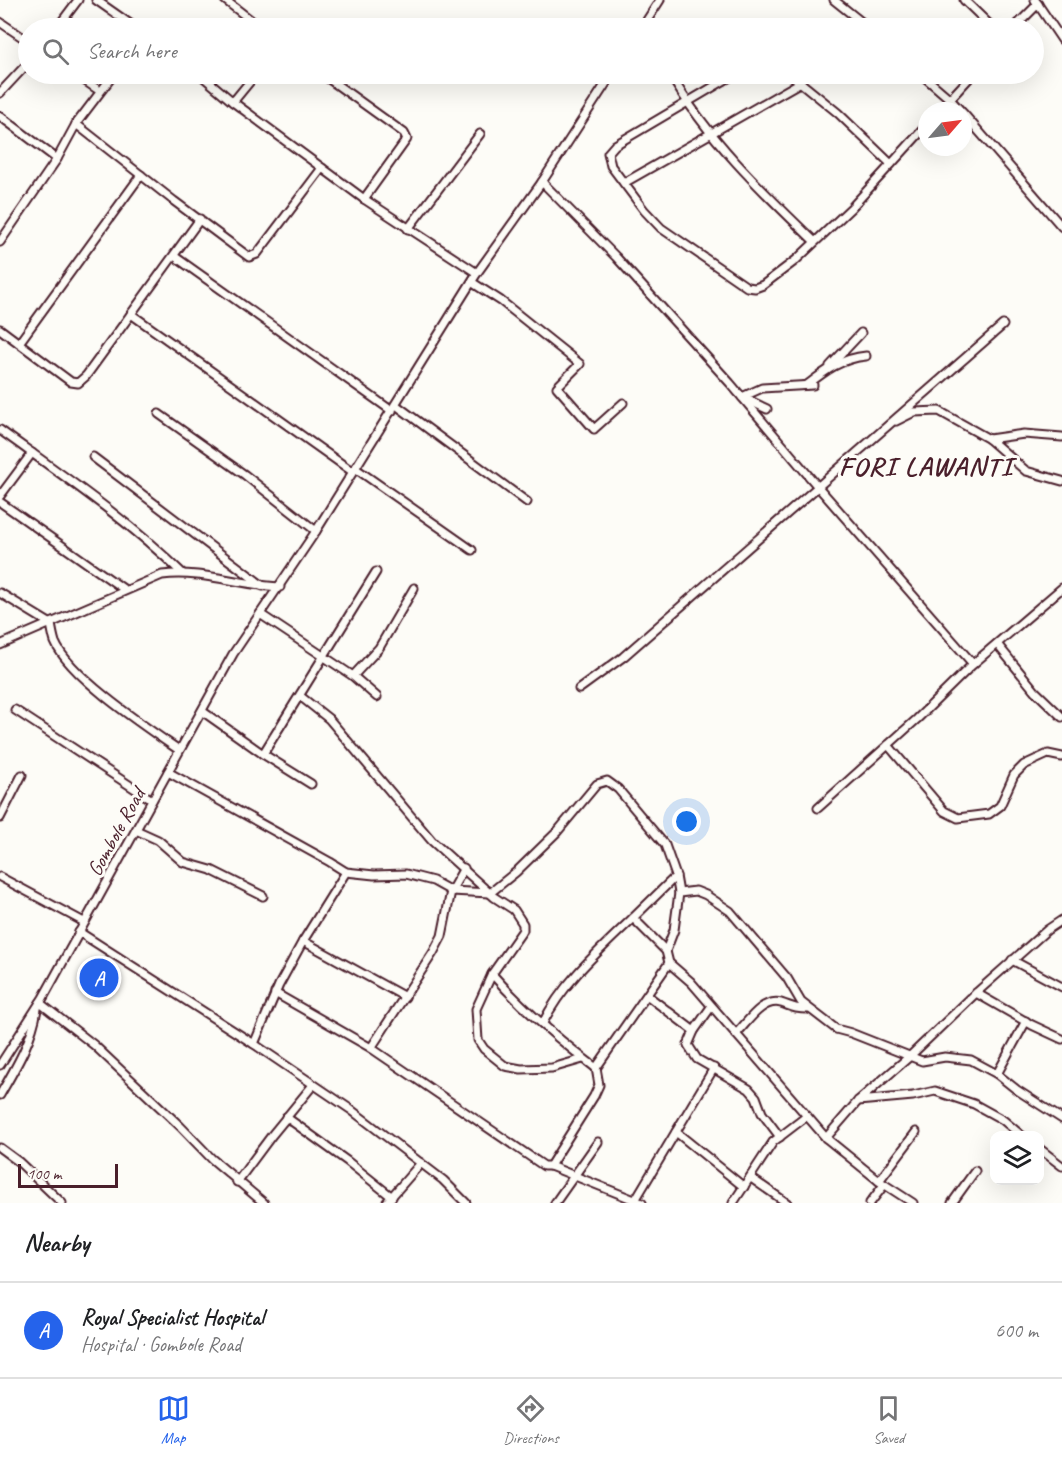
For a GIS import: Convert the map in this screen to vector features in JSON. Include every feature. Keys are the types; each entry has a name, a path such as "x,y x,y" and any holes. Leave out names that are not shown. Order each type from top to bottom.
{"street":[{"path":"64,18 78,0"},
{"path":"96,0 122,18"},
{"path":"225,0 248,18"},
{"path":"650,18 660,0"},
{"path":"834,0 856,18"},
{"path":"964,0 983,18"},
{"path":"1022,18 1036,2 1062,40"},
{"path":"0,22 18,34"},
{"path":"0,93 18,74"},
{"path":"90,84 100,91"},
{"path":"0,242 2,233 57,159 76,124 106,84"},
{"path":"212,84 364,200 477,273"},
{"path":"233,102 248,84"},
{"path":"336,84 405,133 407,139 364,200"},
{"name":"Gombole Road","path":"0,1065 39,1005 233,654 316,531 473,283 477,273 542,182 606,84"},
{"path":"676,84 710,134 766,195 814,242"},
{"path":"718,84 615,145 608,153 611,165 644,210 661,228 747,287 755,288 763,285 796,260 852,207 918,134"},
{"path":"624,183 798,84"},
{"path":"803,84 838,113 891,164"},
{"path":"933,84 954,102"},
{"path":"948,102 964,84"},
{"path":"0,116 57,159"},
{"path":"76,124 249,257 257,254 322,168"},
{"path":"972,124 1062,227"},
{"path":"408,229 480,134"},
{"path":"19,343 141,176"},
{"path":"542,182 616,257 742,397 973,664"},
{"path":"0,329 71,382 78,383 86,376 200,219"},
{"path":"174,256 527,502"},
{"path":"473,283 501,301 580,364 557,387 594,429 623,403"},
{"path":"131,314 472,550"},
{"path":"579,689 623,657 1003,325"},
{"path":"742,397 762,388 810,385 861,333"},
{"path":"824,372 852,357 866,356"},
{"path":"742,397 767,409"},
{"path":"884,428 914,412 939,411 989,439 1026,471 1062,481"},
{"path":"159,414 245,475 316,531"},
{"path":"0,430 114,514 182,573"},
{"path":"989,439 1024,434 1062,437"},
{"path":"0,496 32,453"},
{"path":"93,457 263,586"},
{"path":"0,502 125,590"},
{"path":"264,754 376,572"},
{"path":"0,645 162,575 182,573 280,587"},
{"path":"353,676 379,648 414,588"},
{"path":"818,808 973,664 1062,588"},
{"path":"0,593 51,624 55,642 75,670 145,727 179,750"},
{"path":"260,614 353,676 377,697"},
{"path":"996,644 1035,690 1062,717"},
{"path":"300,696 329,719 432,841 490,893 514,910 524,924 523,930 492,974 476,1009 478,1040 484,1049 505,1066 522,1069 552,1068 583,1059"},
{"path":"15,710 152,800"},
{"path":"202,711 311,784"},
{"path":"888,745 944,811 958,818 989,814 1000,806 1014,775 1024,765 1048,754 1062,757"},
{"path":"168,772 346,872 412,875 432,881 451,891 490,893 516,872 557,832 597,784 606,781 618,789 665,845 676,876 679,893 674,930 666,951"},
{"path":"0,818 22,775"},
{"path":"136,830 158,840 183,862 211,870 263,896"},
{"path":"372,1048 442,936 451,891 464,868"},
{"path":"254,1044 275,993 303,941 346,872"},
{"path":"543,1023 552,1005 615,934 676,876"},
{"path":"0,877 84,922"},
{"path":"679,893 696,891 730,911 787,978 801,1002 836,1029 922,1060 945,1057 971,1060 997,1074 1062,1119"},
{"path":"633,918 666,951 669,963 691,982 826,1138 881,1183 913,1203"},
{"path":"826,1138 858,1101 909,1057 1012,960 1062,920"},
{"path":"79,932 254,1044 350,1109 443,1180 466,1203"},
{"path":"303,941 405,997"},
{"path":"1012,960 1062,987"},
{"path":"550,1166 594,1096 598,1085 596,1068 669,963"},
{"path":"492,974 560,1041 596,1068"},
{"path":"275,993 372,1048 544,1166 550,1166 637,1202 714,1068"},
{"path":"976,993 1062,1039"},
{"path":"648,996 694,1031"},
{"path":"736,1034 762,1007 769,1003 779,1002 794,1009 808,1009"},
{"path":"0,1095 26,1048 39,1005 102,1052 237,1182 264,1203"},
{"path":"711,1007 694,1031 688,1045 697,1059 749,1089 756,1097 762,1113 780,1137"},
{"path":"997,1074 1026,1021"},
{"path":"237,1182 313,1085"},
{"path":"858,1101 913,1096 935,1091 974,1104 1003,1120 1016,1131"},
{"path":"734,1203 773,1142 807,1116"},
{"path":"286,1118 347,1161 392,1197"},
{"path":"870,1203 916,1131"},
{"path":"676,1132 744,1187"},
{"path":"555,1203 598,1142"},
{"path":"0,1148 19,1162 62,1203"},
{"path":"1044,1152 1062,1166"},
{"path":"386,1203 421,1163"},
{"path":"952,1203 975,1171"},
{"path":"751,1178 788,1203"}],"place":[{"name":"Royal Specialist Hospital","path":"99,978"}],"district":[{"name":"FORI LAWANTI","path":"926,466"}]}
